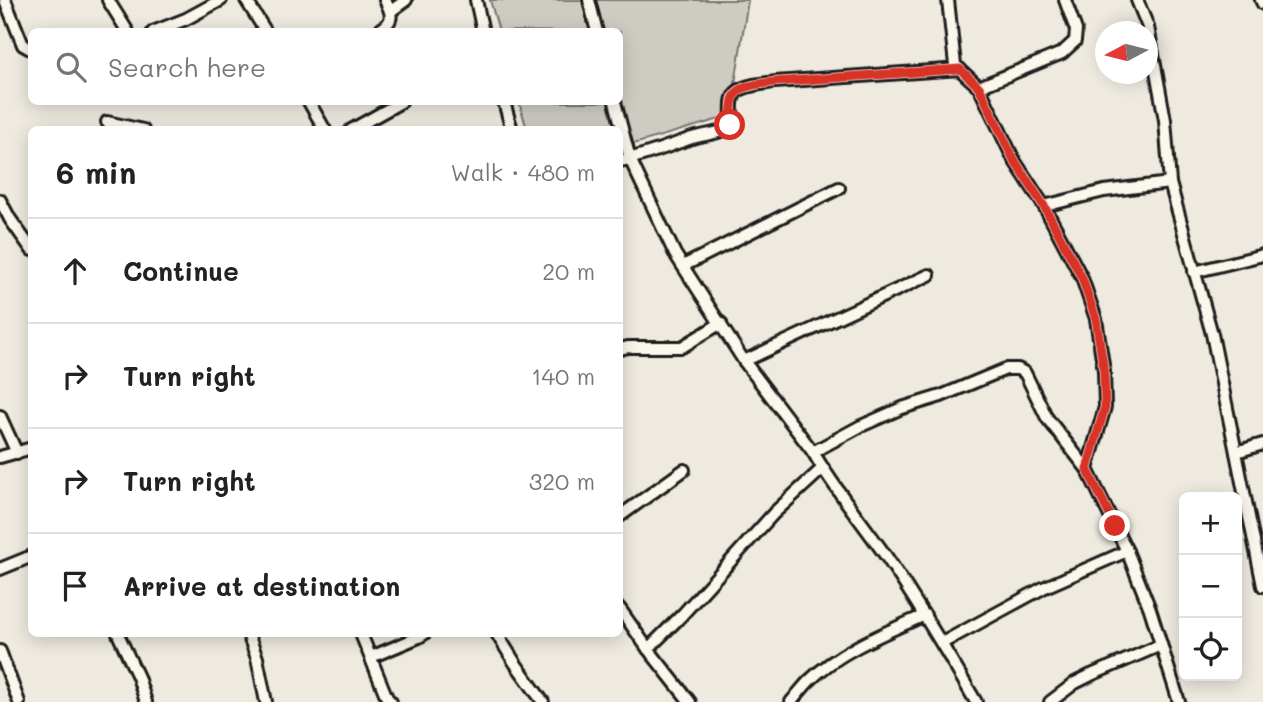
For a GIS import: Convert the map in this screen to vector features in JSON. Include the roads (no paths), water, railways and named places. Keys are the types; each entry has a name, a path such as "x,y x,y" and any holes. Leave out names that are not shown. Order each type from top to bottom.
{"street":[{"path":"5,0 5,14 23,45 28,48"},
{"path":"108,0 126,28"},
{"path":"163,28 221,0"},
{"path":"246,0 264,28"},
{"path":"383,28 391,18 391,11 385,0"},
{"path":"391,11 406,0"},
{"path":"476,0 482,28"},
{"path":"589,0 596,28"},
{"path":"948,0 955,65 979,87 1014,160 1044,206 1082,278 1096,319 1104,371 1105,407 1087,469"},
{"path":"979,87 1062,53 1074,41 1076,30 1065,0"},
{"path":"1137,0 1148,27 1165,120 1170,183 1212,334 1263,586"},
{"path":"960,69 775,82 748,87 734,96 730,125 724,130 625,160 675,254 744,361 813,452 887,557 976,702"},
{"path":"311,105 323,126"},
{"path":"358,126 396,105"},
{"path":"505,105 511,126"},
{"path":"616,105 619,126"},
{"path":"107,122 125,126"},
{"path":"1044,206 1104,191 1170,183"},
{"path":"683,266 839,188"},
{"path":"0,200 5,221 28,246"},
{"path":"1194,272 1263,255"},
{"path":"744,361 929,275"},
{"path":"623,348 682,347 721,323"},
{"path":"813,452 902,408 941,396 1006,369 1018,369 1025,373 1046,418 1087,469 1127,551 1150,609 1179,702"},
{"path":"0,416 16,453"},
{"path":"1236,452 1263,444"},
{"path":"0,457 28,450"},
{"path":"648,649 774,513 823,468"},
{"path":"623,514 684,470"},
{"path":"942,643 1043,588 1127,551"},
{"path":"0,569 28,558"},
{"path":"623,613 690,702"},
{"path":"791,702 810,679 839,657 925,615"},
{"path":"119,637 146,702"},
{"path":"249,637 257,657 266,702"},
{"path":"362,637 391,702"},
{"path":"371,657 419,637"},
{"path":"499,637 543,702"},
{"path":"1050,702 1091,674 1161,645"},
{"path":"0,651 19,702"}]}
